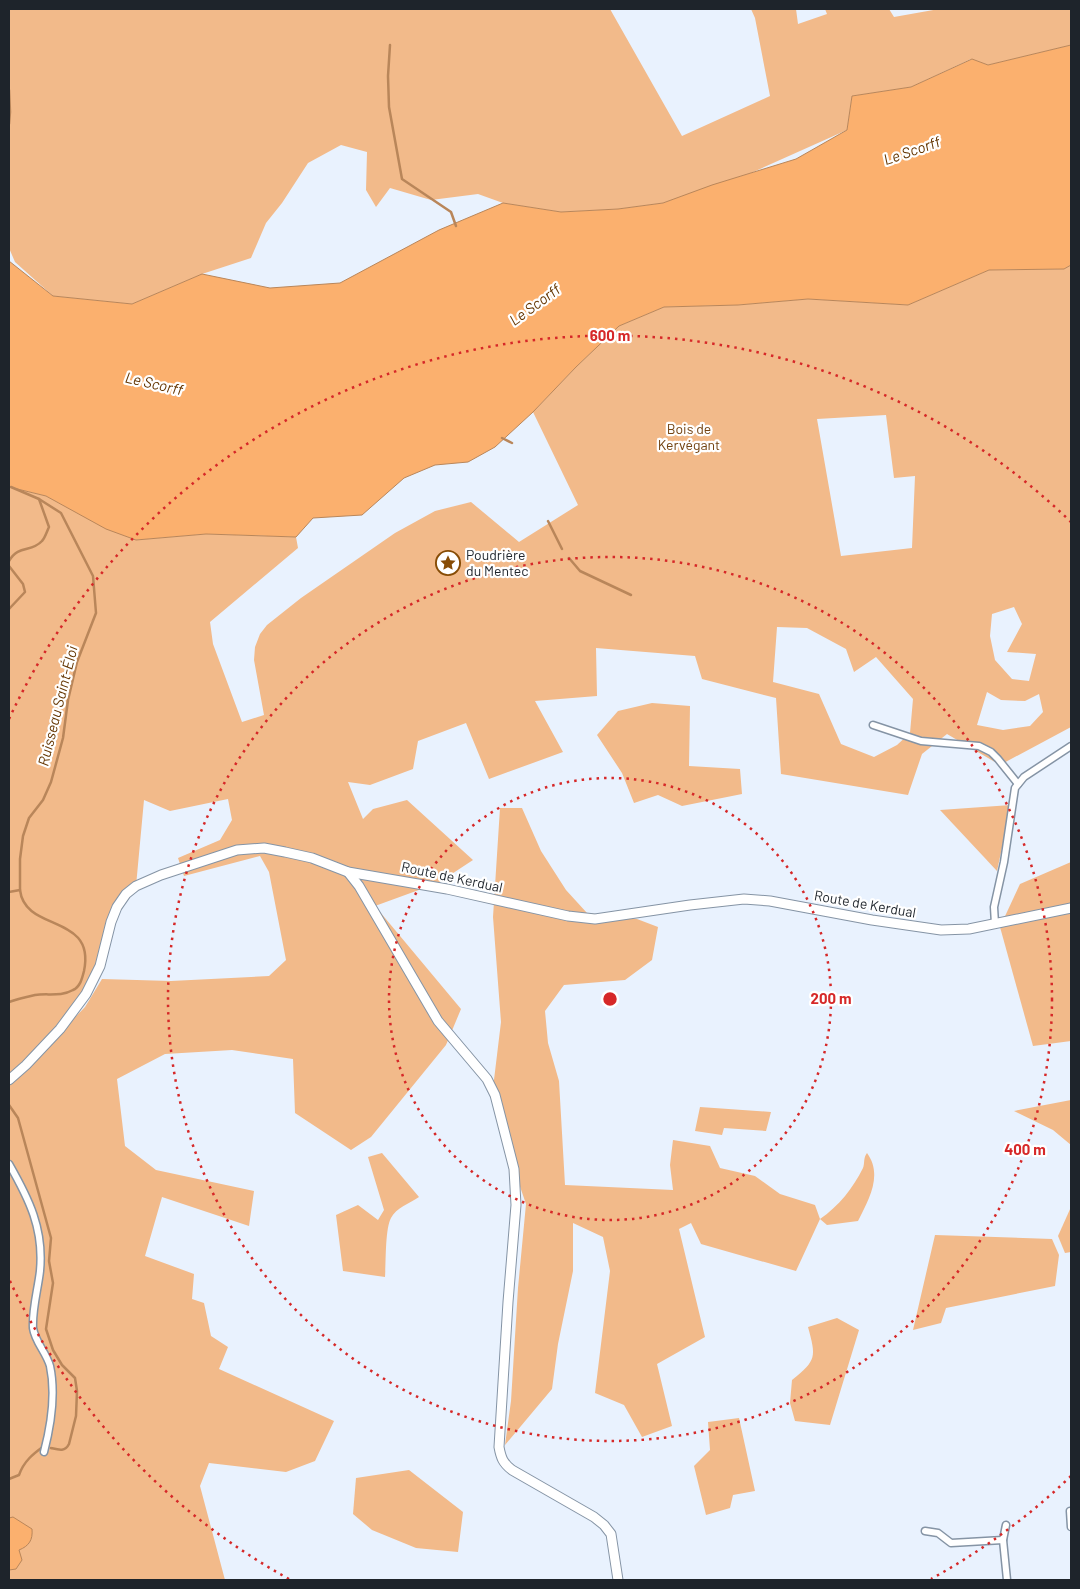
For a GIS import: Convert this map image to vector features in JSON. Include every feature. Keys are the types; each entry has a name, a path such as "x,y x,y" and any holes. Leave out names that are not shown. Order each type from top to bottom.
{"street":[{"path":"874,725 921,741 980,746 992,752 998,758 1018,784"},
{"path":"994,924 994,907 1004,862 1013,795 1024,777 1071,746"},
{"name":"Route de Kerdual","path":"9,1080 17,1074 60,1028 86,994 100,966 111,922 117,907 126,894 136,886 161,875 236,850 264,848 312,858 348,872 447,889 568,916 595,920 690,905 744,899 770,901 872,920 941,930 969,930 1071,908"},
{"path":"348,872 360,886 438,1021 486,1079 495,1095 514,1170 516,1205 499,1447 501,1458 512,1470 594,1517 604,1525 611,1534 618,1580"},
{"path":"9,1164 26,1194 38,1227 41,1252 33,1326 34,1334 50,1365 52,1379 50,1429 44,1452"},
{"path":"1070,1511 1071,1527"},
{"path":"1006,1525 1003,1540 1007,1580"},
{"path":"925,1531 938,1533 951,1543 1003,1540"}],"green space":[{"path":"9,9 610,9 682,136 770,96 755,18 751,9 796,9 798,24 827,14 825,9 889,9 894,17 939,9 1071,9 1071,45 988,65 971,59 911,87 852,96 847,130 751,173 663,203 618,209 561,212 503,203 478,194 431,200 390,188 376,207 366,190 367,152 341,145 308,163 282,203 266,223 251,258 202,274 132,304 53,296 15,262 9,248"},
{"name":"Bois de Kervégant","path":"1071,265 1071,727 1000,765 947,734 922,754 908,795 781,774 776,698 702,679 695,656 596,648 597,696 535,701 563,752 489,779 466,723 418,741 413,769 370,785 348,782 363,819 373,809 407,800 473,860 438,883 375,906 461,1009 446,1045 371,1137 351,1150 295,1113 293,1059 232,1050 165,1054 117,1079 125,1146 156,1170 254,1191 249,1226 162,1197 145,1256 194,1274 192,1299 204,1303 211,1336 228,1347 219,1369 334,1421 315,1461 286,1472 209,1463 200,1486 225,1580 9,1580 9,1085 85,1007 102,979 171,981 269,976 286,960 269,872 260,856 184,876 178,858 220,840 232,820 228,799 170,811 144,800 136,886 126,894 86,994 9,1080 9,487 46,496 106,528 136,540 206,534 296,537 298,548 210,622 213,644 242,722 264,715 254,660 255,647 260,634 267,625 301,598 395,533 435,511 471,502 519,542 578,505 533,412 619,326 664,307 738,305 808,299 908,305 989,270 1064,269","holes":["886,415 894,478 915,476 912,548 841,556 817,419","1014,607 1022,624 1007,652 1036,654 1029,681 1012,679 995,660 990,636 992,614","777,627 807,628 846,649 854,672 876,657 913,699 910,733 897,745 874,757 841,744 819,694 773,682","987,692 1001,700 1025,701 1039,694 1043,712 1030,726 1003,730 977,725"]},
{"path":"652,703 690,706 689,766 740,769 742,794 682,806 658,795 634,803 622,773 597,735 618,711"},
{"path":"1011,805 997,871 940,810"},
{"path":"500,808 522,808 541,851 566,890 587,913 637,919 658,927 652,960 625,980 564,985 545,1011 548,1043 559,1081 565,1185 673,1190 670,1165 673,1140 710,1146 720,1168 755,1176 780,1194 815,1205 820,1219 796,1271 701,1244 691,1223 679,1229 705,1337 657,1364 672,1426 642,1437 624,1405 595,1393 610,1271 603,1237 573,1223 573,1271 558,1344 552,1389 505,1445 511,1401 518,1288 526,1204 514,1169 493,1088 501,1022 493,917"},
{"path":"1071,862 1071,1041 1033,1046 1000,927 1020,884"},
{"path":"1071,1100 1071,1145 1053,1130 1014,1111"},
{"path":"700,1107 771,1112 766,1131 724,1128 722,1135 695,1131"},
{"path":"382,1153 419,1197 393,1214 391,1218 387,1238 385,1277 343,1271 336,1215 358,1205 378,1220 384,1210 368,1157"},
{"path":"867,1153 872,1161 874,1170 873,1187 858,1221 827,1225 820,1219 839,1202 855,1183 863,1168"},
{"path":"1071,1207 1071,1252 1065,1253 1058,1236"},
{"path":"935,1235 1052,1239 1059,1255 1055,1286 946,1308 941,1323 913,1330"},
{"path":"837,1318 859,1330 830,1425 795,1421 790,1403 792,1380 806,1368 812,1357 813,1352 808,1327"},
{"path":"739,1418 755,1491 733,1495 730,1508 706,1515 694,1466 710,1450 708,1422"},
{"path":"409,1470 463,1512 458,1552 416,1548 372,1530 353,1514 356,1478"}],"water":[{"name":"Le Scorff","path":"1071,45 1071,265 1064,269 989,270 908,305 808,299 738,305 664,307 619,326 495,447 468,462 435,465 404,478 362,515 313,518 296,537 206,534 136,540 106,529 46,496 9,487 9,261 53,296 132,304 202,274 270,288 340,283 439,230 503,203 561,212 618,209 663,203 712,185 796,159 847,130 852,96 911,87 972,59 988,65"},
{"path":"13,1517 32,1529 32,1533 30,1542 19,1550 22,1560 16,1569 9,1570 9,1518"}],"waterway":[{"path":"390,45 389,107 402,179 451,212 456,226"},
{"path":"9,90 9,124"},
{"path":"502,438 512,443"},
{"name":"Ruisseau Saint-Éloi","path":"9,892 20,890 20,859 23,836 29,818 43,800 51,782 63,738 68,700 77,662 96,613 93,576 61,513 39,499 11,487"},
{"path":"9,561 17,552 38,545 45,536 49,527 39,499"},
{"path":"548,521 562,549"},
{"path":"569,558 580,571 631,595"},
{"path":"9,566 23,584 25,592 9,609"},
{"name":"Ruisseau Saint-Éloi","path":"9,1002 35,995 68,992 79,985 84,971 85,953 80,940 70,931 34,913 25,903 20,890"},
{"name":"Ruisseau Saint-Éloi","path":"9,1105 18,1118 51,1238 49,1261 53,1283 46,1329 53,1350 62,1365 75,1378 77,1391 76,1416 69,1444 64,1449 51,1448"},
{"name":"Ruisseau Saint-Éloi","path":"9,1479 19,1475 29,1458 44,1446"}],"place":[{"name":"Poudrière du Mentec","path":"448,563"}]}
